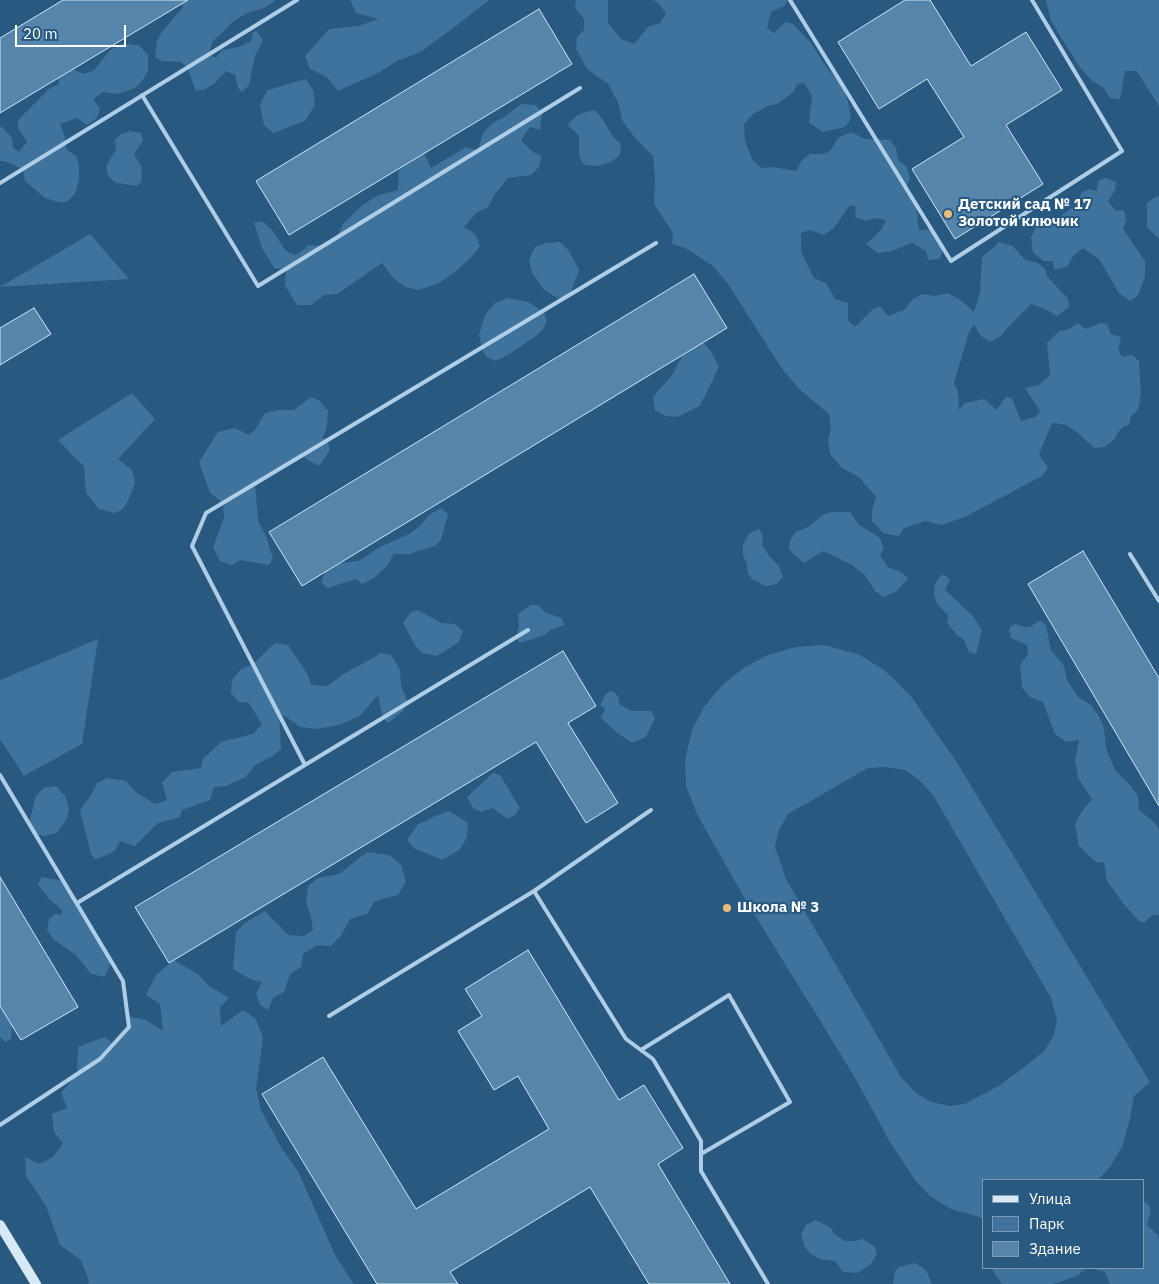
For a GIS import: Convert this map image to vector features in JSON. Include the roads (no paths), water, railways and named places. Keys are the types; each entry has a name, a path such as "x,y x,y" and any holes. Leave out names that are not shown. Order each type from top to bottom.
{"main road":[{"path":"0,1225 36,1284"}],"lane":[{"path":"0,183 297,0"},
{"path":"790,0 950,261 1122,150 1032,0"},
{"path":"142,95 258,286 580,88"},
{"path":"305,765 192,546 206,513 656,243"},
{"path":"1130,554 1159,601"},
{"path":"77,903 528,630"},
{"path":"0,775 123,981 129,1027 100,1059 0,1125"},
{"path":"329,1016 534,891 651,810"},
{"path":"534,891 626,1039 653,1059 701,1141 700,1171 768,1284"},
{"path":"641,1050 728,995 790,1102 701,1154"}],"place":[{"name":"Детский сад № 17 Золотой ключик","path":"948,214"},
{"name":"Школа № 3","path":"727,908"}]}
